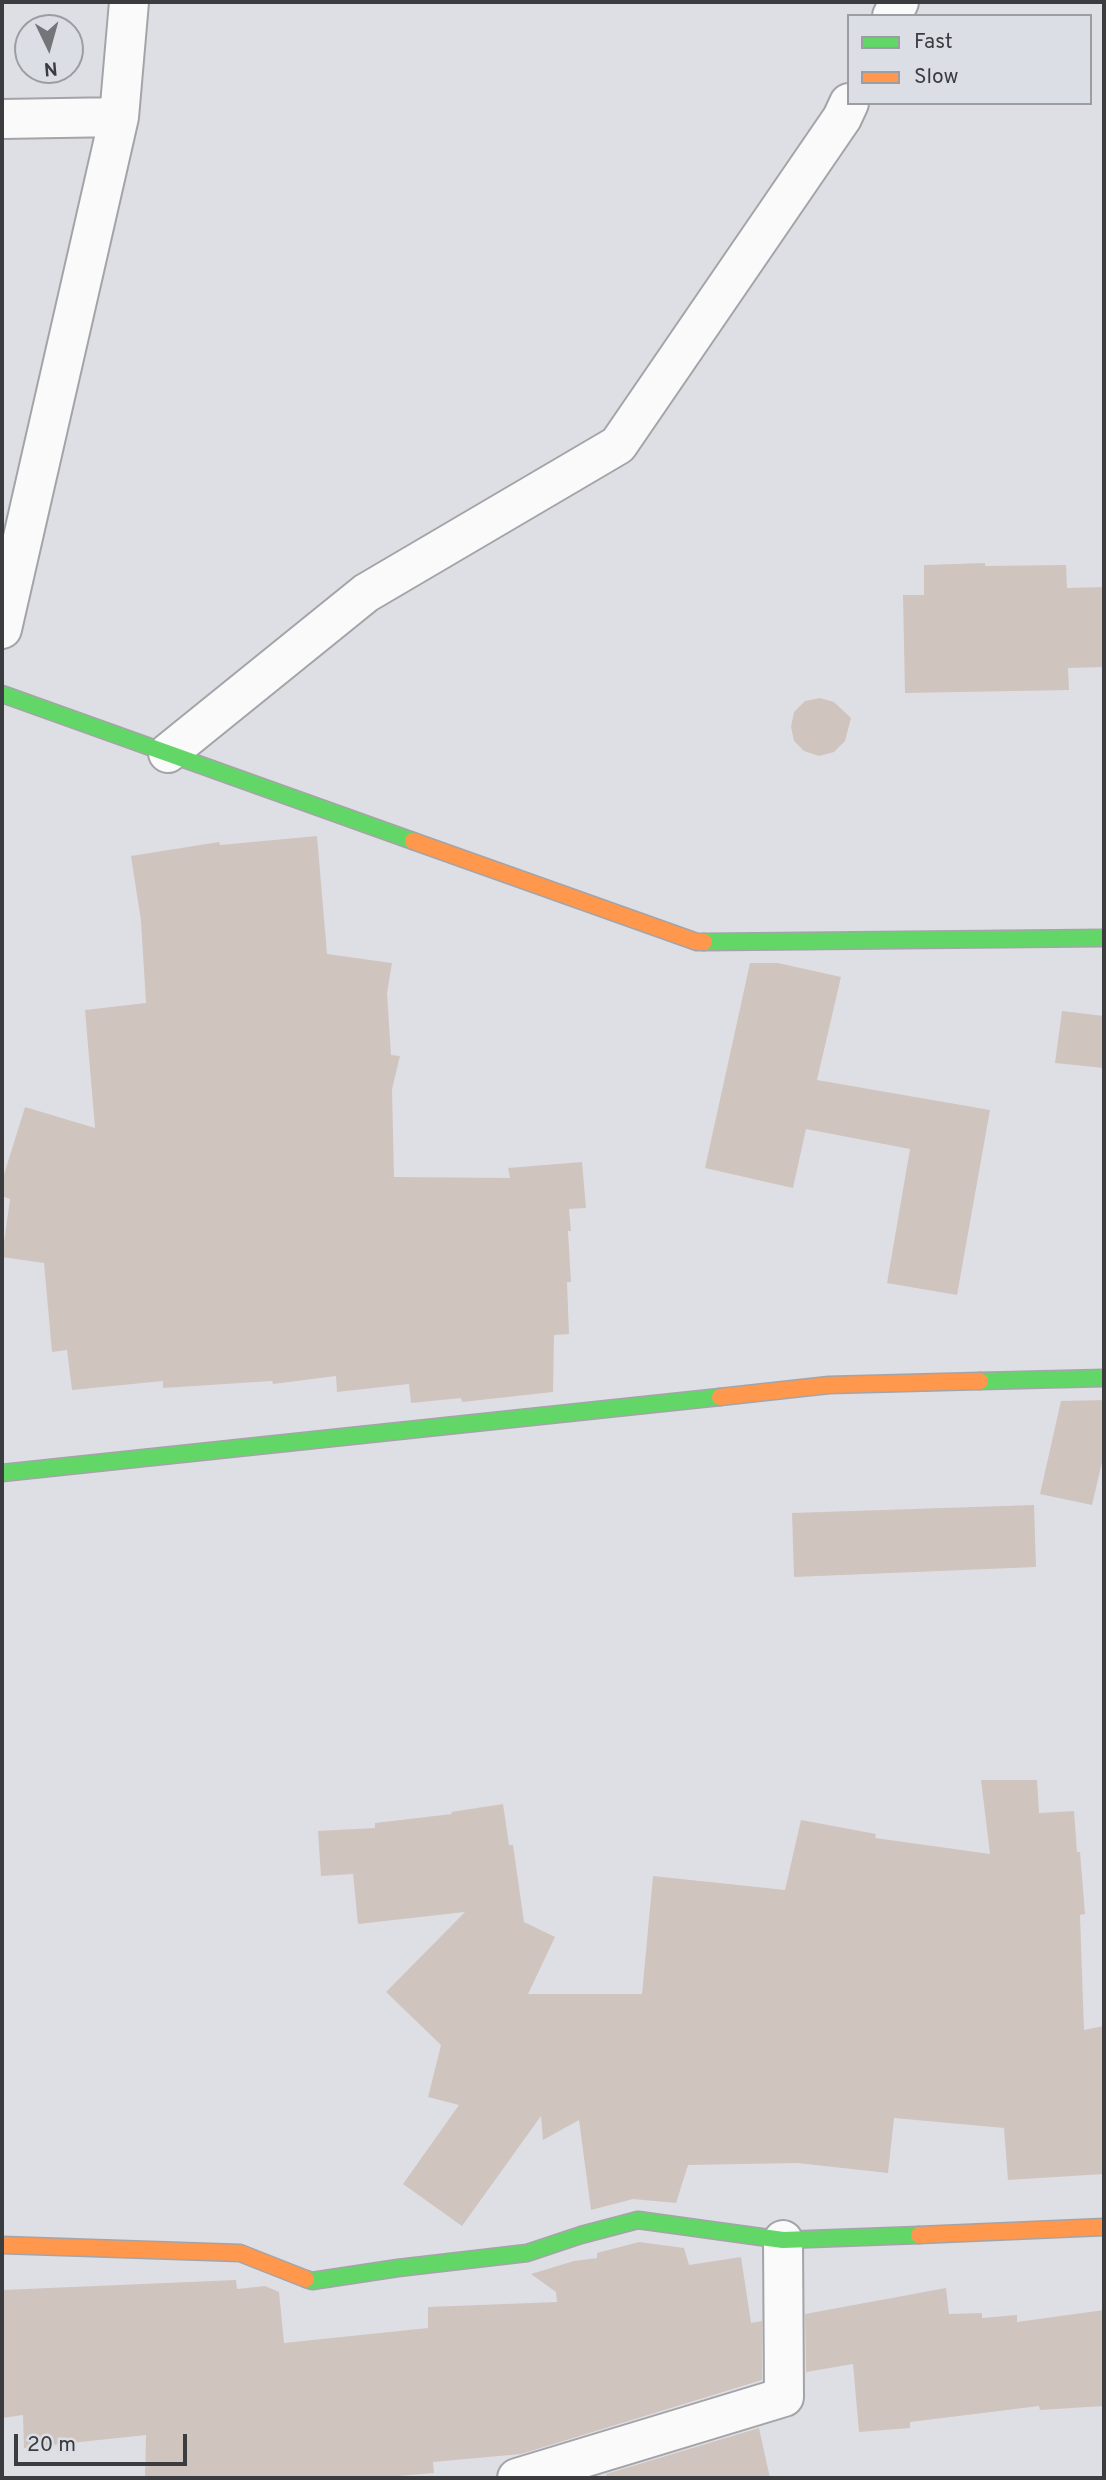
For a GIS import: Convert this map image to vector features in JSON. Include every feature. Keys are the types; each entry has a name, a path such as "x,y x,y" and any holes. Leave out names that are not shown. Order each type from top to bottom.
{"street":[{"path":"2,629 119,117 129,2"},
{"path":"168,753 366,593 618,445 842,118 848,105"},
{"path":"2,119 119,117"},
{"path":"2,694 697,942 1104,938"},
{"path":"2,1474 829,1385 1104,1378"},
{"path":"2,2245 240,2253 312,2281 527,2253 638,2220 783,2240 1104,2227"},
{"path":"517,2478 784,2397 783,2240"}],"building":[{"path":"985,563 985,566 1066,565 1067,588 1104,587 1104,667 1068,668 1069,690 905,693 903,595 924,595 924,565"},
{"path":"820,698 834,702 851,718 845,741 834,752 819,756 804,751 794,741 791,727 794,712 805,701"},
{"path":"317,836 327,954 392,963 387,993 391,1055 400,1056 392,1089 394,1177 510,1178 508,1168 582,1162 586,1208 569,1209 569,1334 554,1335 553,1392 462,1402 461,1398 411,1403 409,1384 337,1392 336,1376 273,1384 272,1381 163,1388 163,1381 72,1390 67,1350 52,1352 44,1263 2,1257 10,1199 2,1196 2,1181 25,1107 95,1128 85,1010 146,1003 141,921 131,856 219,842 220,845"},
{"path":"750,963 778,963 841,977 817,1080 990,1110 957,1295 887,1283 910,1149 806,1129 793,1188 705,1168"},
{"path":"1062,1011 1104,1016 1104,1068 1055,1063"},
{"path":"1104,1400 1104,1454 1092,1505 1040,1494 1061,1401"},
{"path":"1034,1505 1036,1567 794,1577 792,1513"},
{"path":"981,1780 1037,1780 1039,1813 1074,1811 1085,1914 1080,1915 1084,2030 1104,2026 1104,2174 1008,2180 1004,2128 894,2118 888,2173 797,2163 688,2165 676,2203 633,2199 591,2210 579,2120 543,2140 541,2116 462,2226 403,2184 459,2105 428,2097 441,2045 386,1992 465,1912 358,1924 353,1874 321,1876 318,1831 375,1828 375,1823 452,1814 451,1812 503,1804 509,1845 513,1845 524,1922 555,1937 528,1994 642,1994 653,1876 785,1890 801,1820 876,1834 875,1838 990,1854"},
{"path":"639,2242 684,2248 689,2265 741,2257 751,2323 762,2321 762,2380 521,2454 433,2462 434,2473 375,2478 145,2478 146,2435 24,2448 23,2415 2,2418 2,2290 236,2280 237,2289 265,2286 279,2292 284,2343 428,2328 428,2307 557,2302 556,2292 531,2274 574,2261 597,2258 597,2253"},
{"path":"946,2288 949,2314 982,2313 982,2318 1017,2315 1017,2322 1104,2310 1104,2406 1040,2410 1039,2406 910,2422 910,2428 859,2432 853,2364 806,2372 805,2314"},
{"path":"759,2428 770,2478 607,2478 606,2474"}],"traffic: fast":[{"path":"2,694 413,841"},
{"path":"704,942 1104,938"},
{"path":"980,1381 1104,1378"},
{"path":"2,1473 720,1397"},
{"path":"306,2279 312,2281 527,2253 638,2220 783,2240 919,2235"}],"traffic: slow":[{"path":"413,841 697,942 704,942"},
{"path":"720,1397 829,1385 980,1381"},
{"path":"919,2235 1104,2227"},
{"path":"2,2245 240,2253 306,2279"}]}
